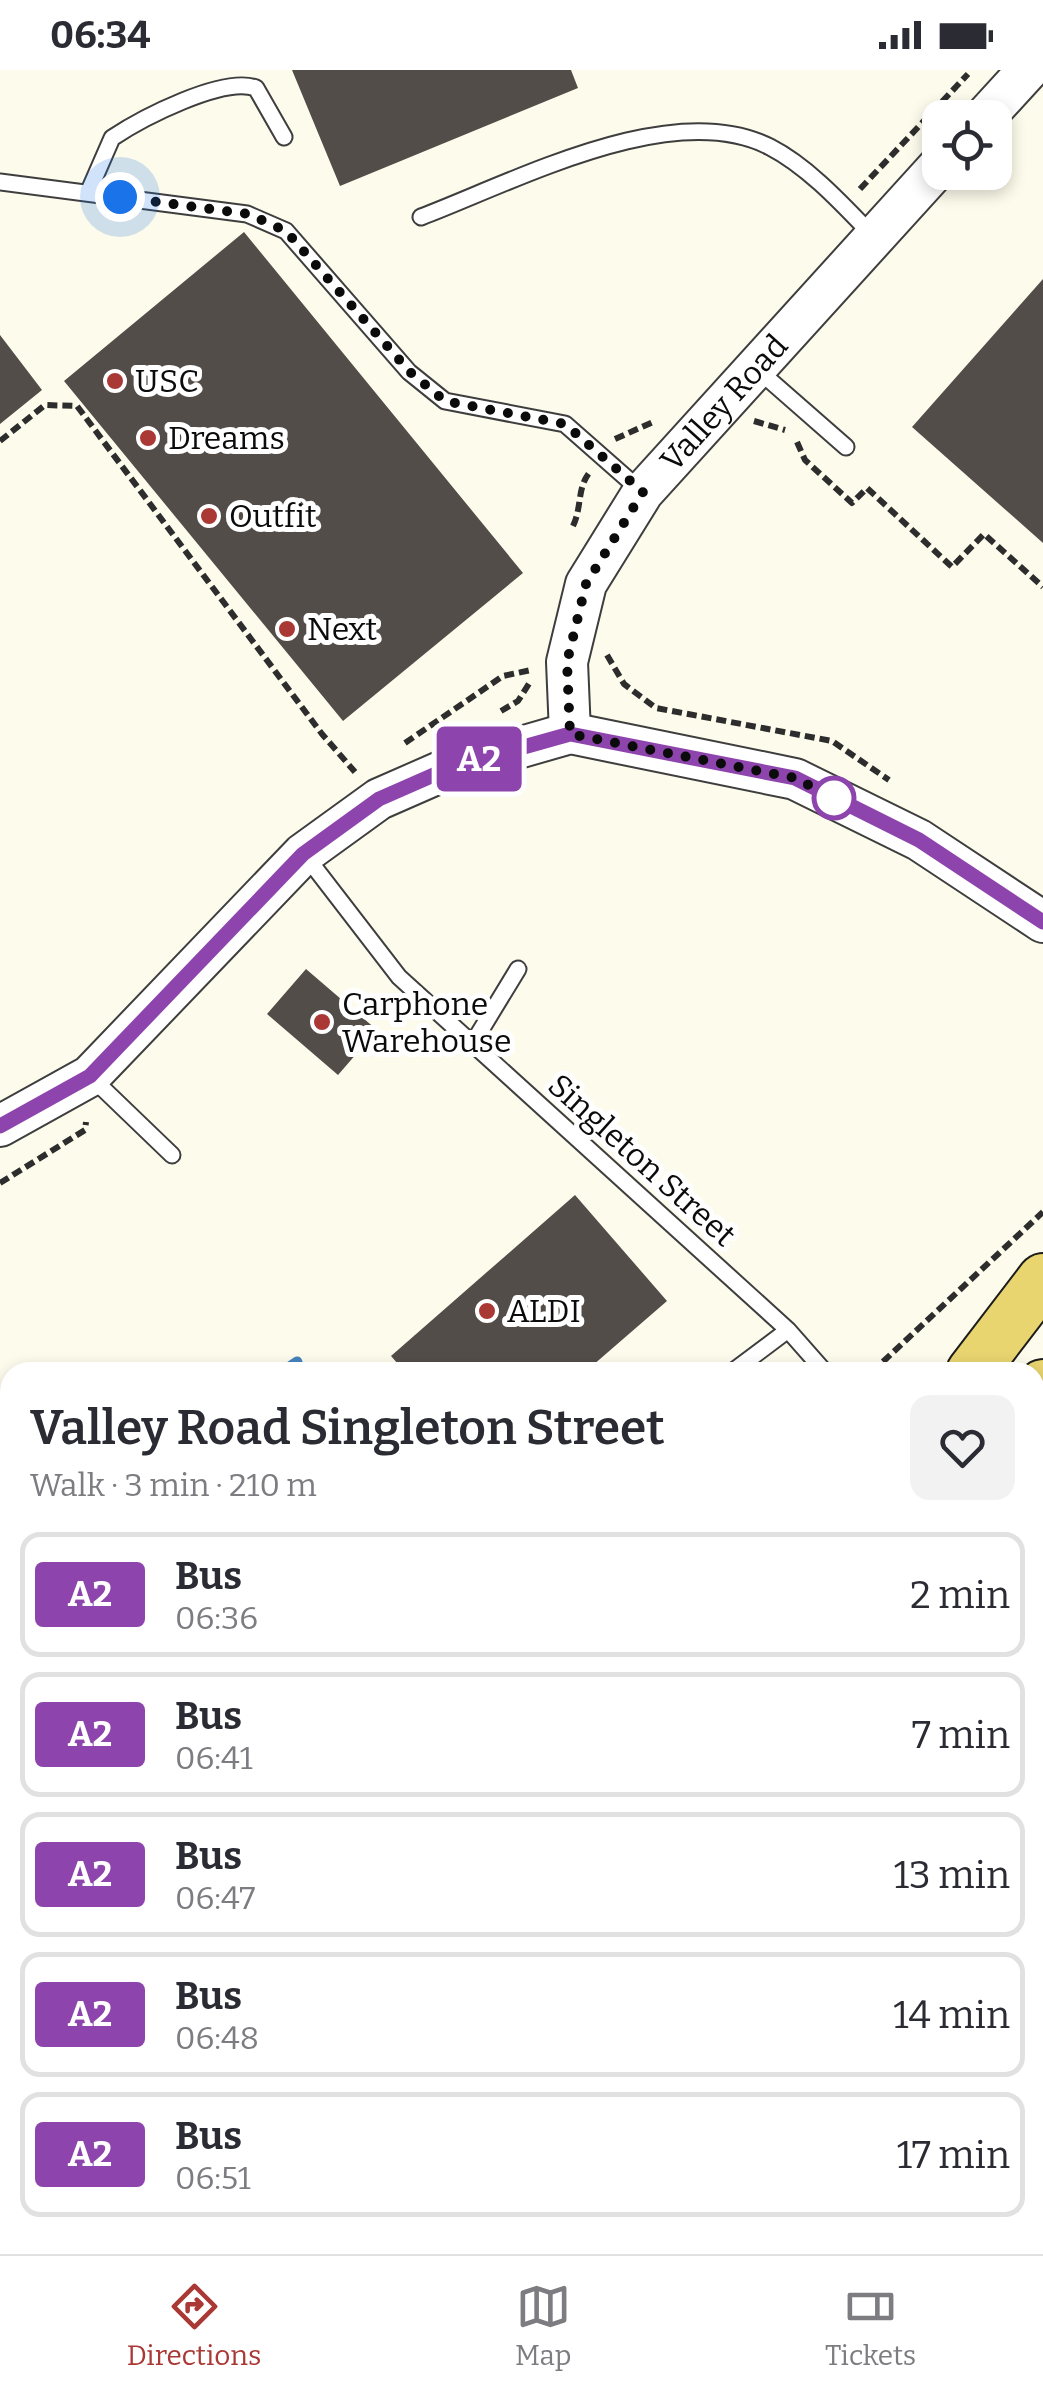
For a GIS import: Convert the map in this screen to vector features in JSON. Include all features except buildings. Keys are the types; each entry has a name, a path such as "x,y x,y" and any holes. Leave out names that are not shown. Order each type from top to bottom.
{"main road":[{"path":"980,1362 1043,1279"}],"street":[{"path":"1000,100 1028,70"},
{"name":"Valley Road","path":"570,734 567,662 586,584 643,492 922,185"},
{"path":"0,1126 90,1076 303,854 379,799 452,767 570,734 795,778 919,840 1043,922"}],"lane":[{"path":"88,193 112,138 218,89 242,83 256,88 284,136"},
{"path":"421,217 636,136 692,129 727,133 774,148 845,207 874,237"},
{"path":"0,182 248,214 286,231 410,372 445,401 565,424 643,492"},
{"path":"755,368 846,447"},
{"name":"Singleton Street","path":"303,854 399,976 788,1330 816,1362"},
{"path":"472,1043 518,969"},
{"path":"90,1076 172,1155"},
{"path":"745,1362 788,1330"}],"path":[{"path":"845,207 972,70"},
{"path":"0,441 45,405 77,406 322,734 359,776 348,784"},
{"path":"565,544 580,512 580,484 601,455 620,433 650,425 662,414"},
{"path":"751,421 782,427 801,446 805,460 852,503 868,488 952,567 984,534 1043,587"},
{"path":"486,717 518,701 530,682 537,652"},
{"path":"605,652 624,684 656,708 832,741 897,786"},
{"path":"407,752 423,744"},
{"path":"0,1183 86,1130 90,1076"},
{"path":"883,1362 1043,1212"}],"bus line":[{"name":"A2","path":"0,1126 90,1076 303,854 379,799 452,767 570,734 795,778 919,840 1043,922"}],"place":[{"name":"USC","path":"115,381"},
{"name":"Dreams","path":"148,438"},
{"name":"Outfit","path":"209,516"},
{"name":"Next","path":"287,629"},
{"name":"Carphone Warehouse","path":"322,1022"},
{"name":"ALDI","path":"487,1311"}],"route":[{"path":"120,197 248,214 286,231 410,372 445,401 565,424 643,492 586,584 567,662 570,734 795,778 834,798"}]}
